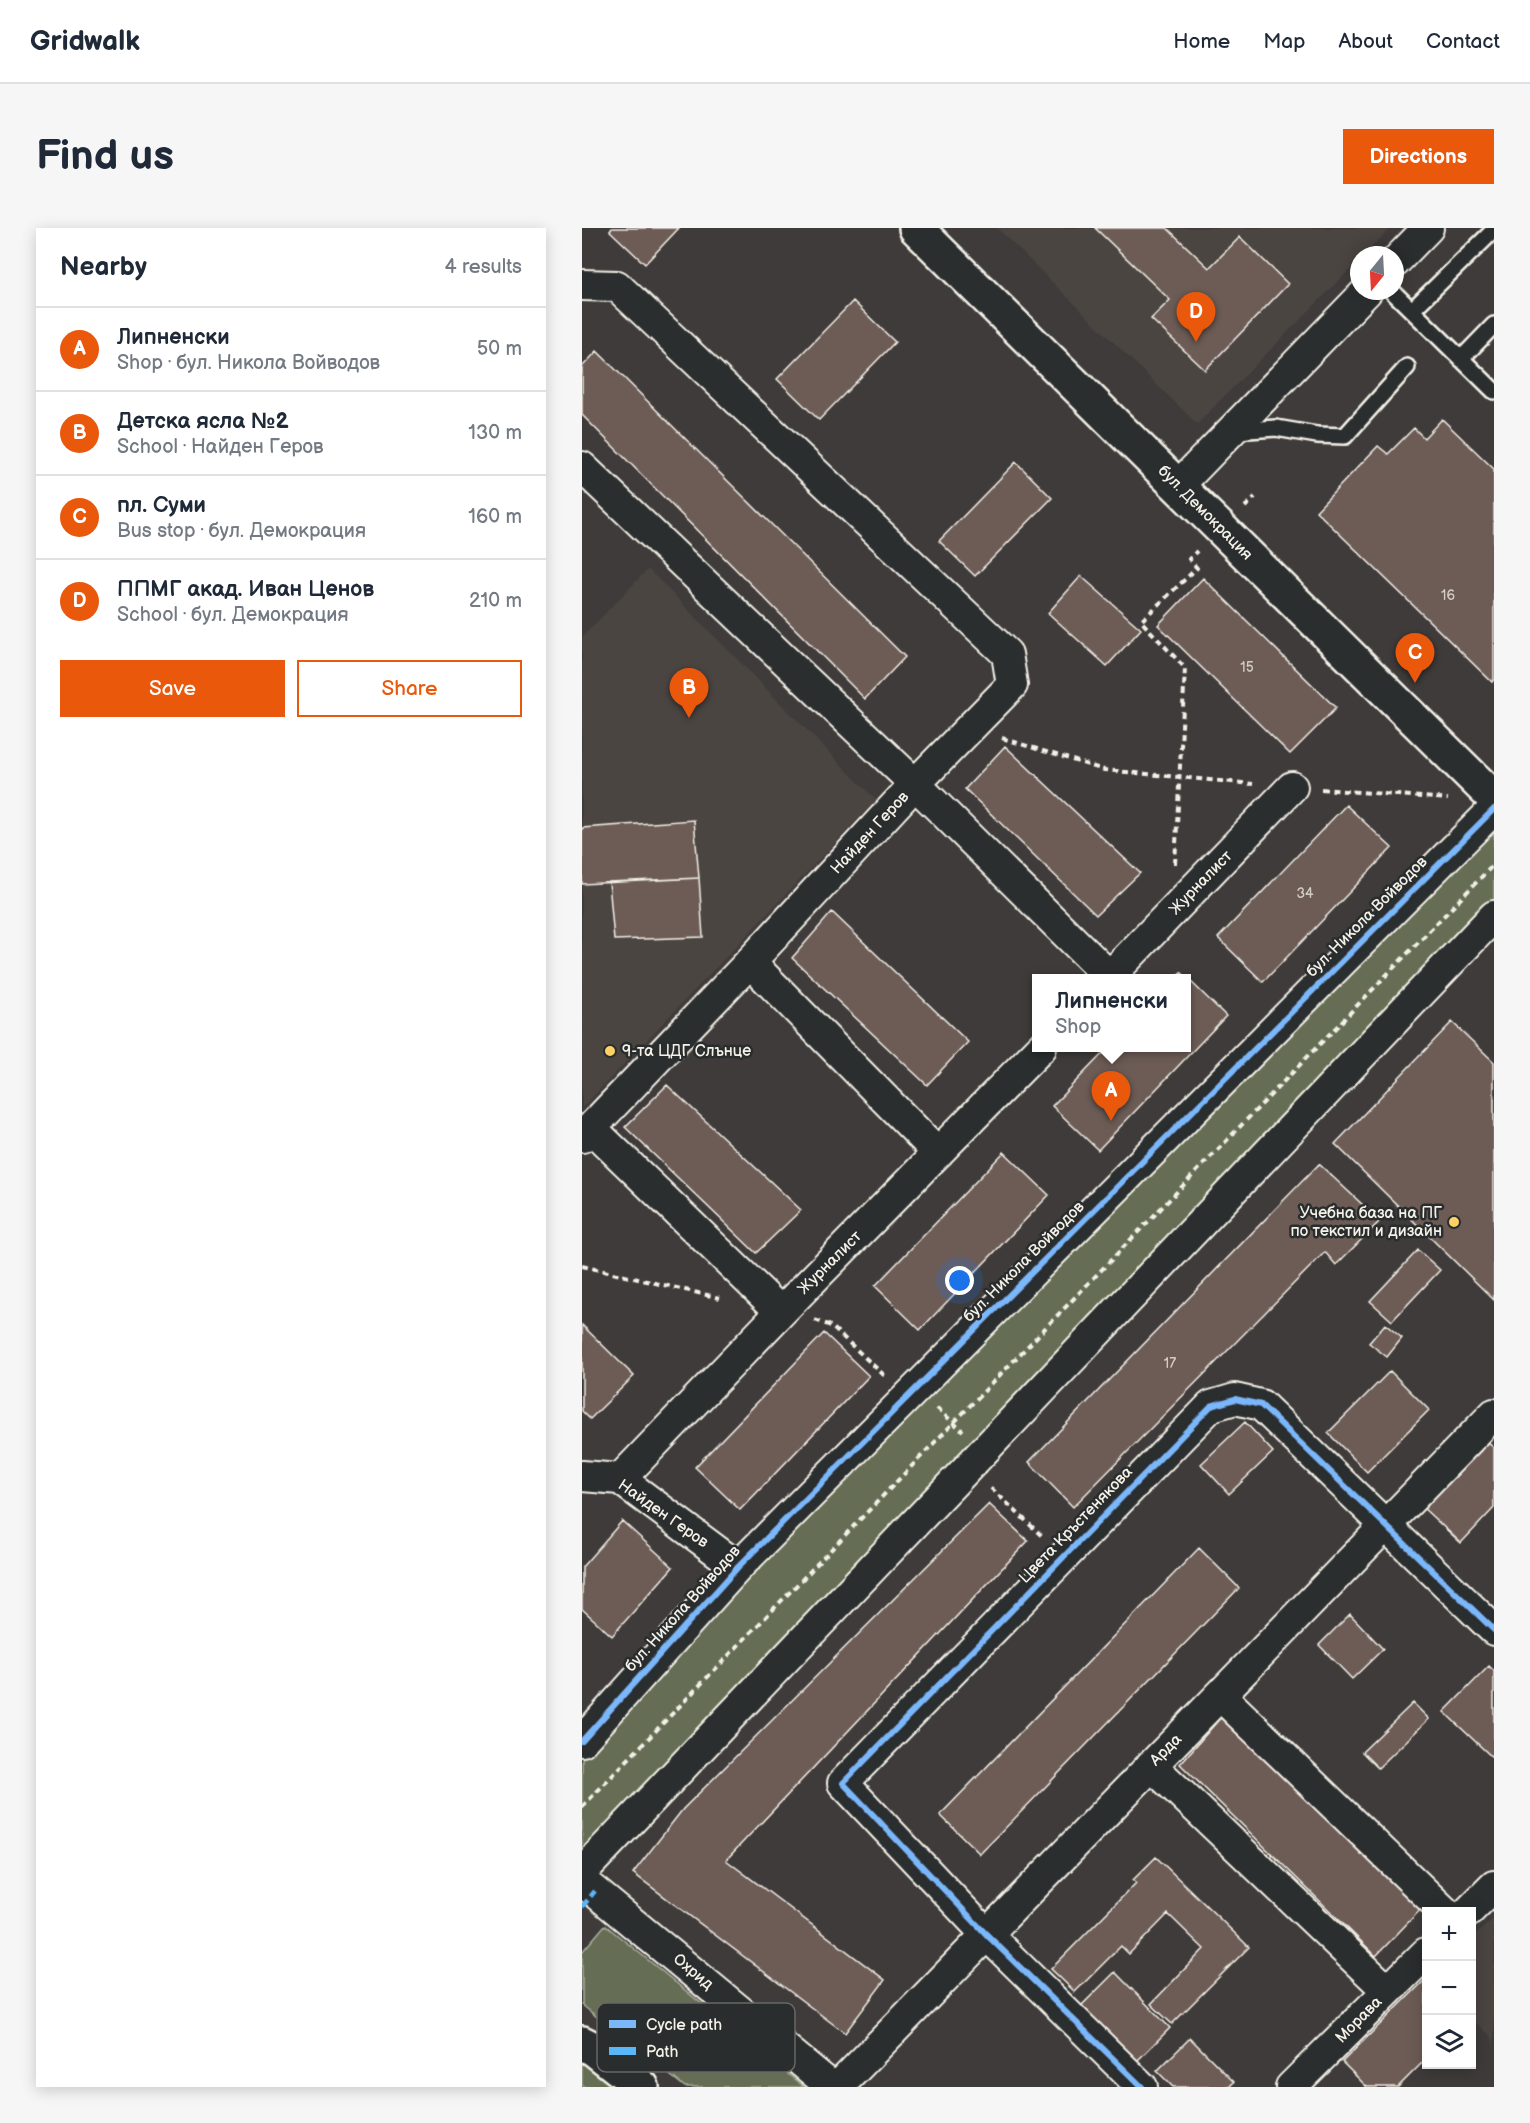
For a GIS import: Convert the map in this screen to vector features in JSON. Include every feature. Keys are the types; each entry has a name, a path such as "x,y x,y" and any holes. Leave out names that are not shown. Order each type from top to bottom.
{"street":[{"name":"бул. Демокрация","path":"916,228 1494,798"},
{"path":"1404,253 1428,228"},
{"path":"582,285 617,286 1007,654 1012,685 915,784 1105,974"},
{"path":"1178,486 1358,300"},
{"name":"Найден Геров","path":"582,467 915,784 750,962 586,1132"},
{"name":"Журналист","path":"1113,974 1292,787"},
{"name":"бул. Никола Войводов","path":"582,1741 738,1568 1494,809"},
{"path":"585,1888 976,1459 1494,916"},
{"path":"750,962 938,1153"},
{"name":"Журналист","path":"620,1479 1036,1052"},
{"path":"586,1132 781,1312"},
{"name":"Цвета Кръстенякова","path":"986,1934 843,1784 1211,1406 1235,1399 1261,1406 1494,1630"},
{"name":"Арда","path":"838,2087 1494,1414"},
{"name":"Найден Геров","path":"582,1476 620,1479 738,1568"},
{"path":"1220,1695 1441,1907"},
{"path":"1151,1765 1388,1991"},
{"path":"1472,1907 1494,1886"},
{"name":"Охрид","path":"585,1888 728,2003"},
{"path":"986,1934 1142,2087"},
{"name":"Морава","path":"1291,2087 1422,1957"},
{"path":"582,2043 597,2051"},
{"name":"Охрид","path":"795,2057 832,2087"},
{"path":"623,2072 642,2087"}],"lane":[{"path":"1412,310 1494,230"},
{"path":"1401,300 1494,391"},
{"path":"1461,358 1494,325"},
{"path":"1231,431 1276,428 1317,435 1345,436 1407,367"}],"path":[{"path":"1173,912 1185,668 1141,621 1197,568 1189,559 1255,497"},
{"path":"970,728 1104,770 1458,800"},
{"path":"582,1808 1494,864"},
{"path":"917,1389 954,1423 976,1459 1064,1557"}],"shaded area":[{"path":"997,228 1391,228 1373,246 1350,246 1350,269 1197,424"},
{"path":"648,569 876,800 582,1108 582,637"},
{"path":"1494,1918 1494,2049 1492,2037 1476,2023 1476,1934"}],"green space":[{"path":"1494,810 1494,917 582,1872 582,1751"},
{"path":"605,1925 701,2003 597,2003 597,2017 582,2005 582,1952"},
{"path":"585,2062 616,2087 584,2087 582,2085 582,2063"},
{"path":"666,2072 786,2072 804,2087 685,2087"}],"building":[{"path":"612,228 679,228 645,264 610,231"},
{"path":"1095,228 1167,228 1209,268 1240,237 1288,284 1205,370 1151,319 1170,300"},
{"path":"853,301 895,342 819,420 777,379"},
{"path":"597,351 905,657 865,699 582,415 582,367"},
{"path":"1442,419 1494,469 1494,679 1492,682 1316,511 1378,446 1388,454 1414,428 1424,438"},
{"path":"1016,462 1052,498 975,576 939,541"},
{"path":"1081,576 1141,629 1107,666 1048,613"},
{"path":"1203,578 1336,708 1290,754 1158,625"},
{"path":"1005,746 1140,873 1096,915 965,789"},
{"path":"1346,805 1392,848 1263,982 1218,938"},
{"path":"694,820 699,878 582,884 582,828"},
{"path":"699,878 703,937 614,940 609,882"},
{"path":"832,912 968,1042 927,1085 792,958"},
{"path":"1191,982 1226,1016 1098,1150 1052,1106 1104,1052 1191,1052"},
{"name":"Учебна база на ПГ по текстил и дизайн","path":"1452,1022 1494,1062 1494,1300 1335,1144"},
{"path":"667,1085 801,1210 756,1253 625,1127"},
{"path":"1004,1152 1049,1195 920,1330 875,1286"},
{"path":"1319,1164 1380,1221 1336,1265 1325,1252 1073,1507 1029,1462"},
{"path":"1418,1250 1440,1270 1392,1321 1370,1301"},
{"path":"1385,1324 1402,1338 1387,1357 1369,1343"},
{"path":"582,1325 634,1376 590,1419 582,1411"},
{"path":"824,1333 869,1376 740,1510 695,1467"},
{"path":"1390,1371 1429,1410 1367,1472 1328,1433"},
{"path":"1245,1422 1273,1452 1229,1494 1201,1464"},
{"path":"1484,1439 1494,1448 1494,1508 1461,1543 1421,1506"},
{"path":"989,1504 1028,1541 726,1860 885,1980 845,2033 633,1873 683,1809"},
{"path":"622,1521 673,1567 612,1636 582,1609 582,1567"},
{"path":"1199,1548 1239,1588 980,1854 940,1815"},
{"path":"1350,1614 1383,1649 1352,1679 1319,1645"},
{"path":"1489,1666 1494,1671 1494,1759 1444,1712"},
{"path":"1413,1703 1429,1719 1378,1768 1362,1752"},
{"path":"1221,1717 1421,1909 1376,1956 1180,1764"},
{"path":"1156,1857 1249,1947 1172,2024 1151,2004 1204,1949 1168,1914 1129,1954 1121,1946 1075,1992 1051,1969 1136,1883 1133,1880"},
{"path":"1115,1972 1170,2028 1136,2062 1081,2006"},
{"path":"1422,1983 1422,2063 1398,2087 1367,2087 1342,2062"},
{"path":"1190,2038 1234,2082 1229,2087 1173,2087 1157,2071"}],"marked path":[{"path":"582,1907 595,1891"}],"cycle path":[{"path":"582,1741 738,1567 1494,809"},
{"path":"1142,2087 986,1934 843,1783 1211,1406 1235,1399 1261,1405 1494,1630"}],"place":[{"name":"ППМГ акад. Иван Ценов","path":"1196,342"},
{"name":"пл. Суми","path":"1415,683"},
{"name":"Детска ясла №2","path":"689,718"},
{"name":"9-та ЦДГ Слънце","path":"610,1051"},
{"name":"Липненски","path":"1111,1121"},
{"name":"Учебна база на ПГ по текстил и дизайн","path":"1454,1222"}]}
